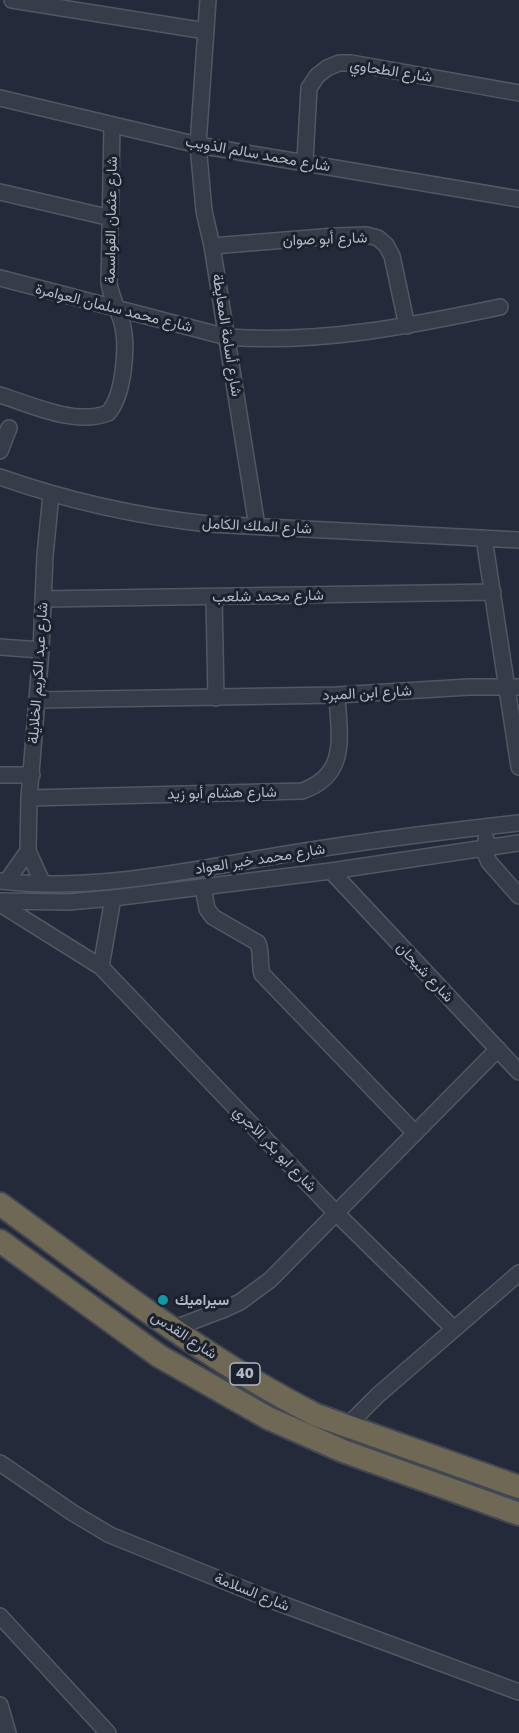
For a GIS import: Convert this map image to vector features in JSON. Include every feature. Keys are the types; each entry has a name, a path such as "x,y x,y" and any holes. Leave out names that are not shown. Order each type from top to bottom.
{"highway":[{"name":"شارع القدس","path":"0,1204 172,1329 288,1400 316,1415 519,1487"},
{"name":"شارع القدس","path":"0,1241 159,1356 268,1418 343,1451 519,1514"}],"street":[{"path":"12,0 206,31"},
{"name":"شارع أسامة المعايطة","path":"208,0 198,145 204,211 212,246 257,526"},
{"name":"شارع الطحاوي","path":"305,161 309,88 317,76 327,68 339,63 351,63 519,93"},
{"name":"شارع محمد سالم الذويب","path":"0,98 198,145 305,161 519,199"},
{"name":"شارع عثمان القواسمة","path":"0,395 74,417 88,418 108,413 118,399 124,353 123,324 111,297 109,283 112,126"},
{"path":"0,192 111,218"},
{"name":"شارع أبو صوان","path":"212,246 366,234 378,238 392,256 407,326"},
{"name":"شارع محمد سلمان العوامرة","path":"0,278 227,337"},
{"path":"227,337 264,339 366,333 500,308"},
{"path":"0,451 9,428"},
{"name":"شارع الملك الكامل","path":"0,477 51,495 158,519 208,524 519,540"},
{"name":"شارع عبد الكريم الخلايلة","path":"43,884 28,851 29,798 51,495"},
{"path":"484,538 513,687 519,766"},
{"name":"شارع محمد شلعب","path":"44,599 493,592"},
{"path":"214,597 216,698"},
{"path":"0,647 41,650"},
{"name":"شارع ابن المبرد","path":"37,700 337,695 468,687 513,687"},
{"name":"شارع هشام أبو زيد","path":"29,798 302,791 317,786 336,764 340,748 337,695"},
{"path":"0,775 32,775"},
{"name":"شارع محمد خير العواد","path":"3,881 43,884 144,878 289,854 519,823"},
{"path":"486,827 486,855 489,862 519,896"},
{"name":"شارع محمد خير العواد","path":"0,902 69,902 113,898 331,871 519,843"},
{"path":"3,881 28,851"},
{"name":"شارع شيحان","path":"331,871 519,1072"},
{"path":"203,887 207,909 213,917 258,943 262,974 415,1133"},
{"path":"102,967 113,898"},
{"name":"شارع ابو بكر الآجري","path":"0,902 102,967 337,1214 453,1328"},
{"path":"172,1329 240,1302 270,1280 498,1049"},
{"path":"347,1426 453,1328 519,1273"},
{"name":"شارع السلامة","path":"0,1463 73,1514 110,1535 271,1600 519,1692"},
{"path":"0,1616 108,1733"},
{"path":"0,1705 8,1733"}],"place":[{"name":"سيراميك","path":"163,1300"}]}
